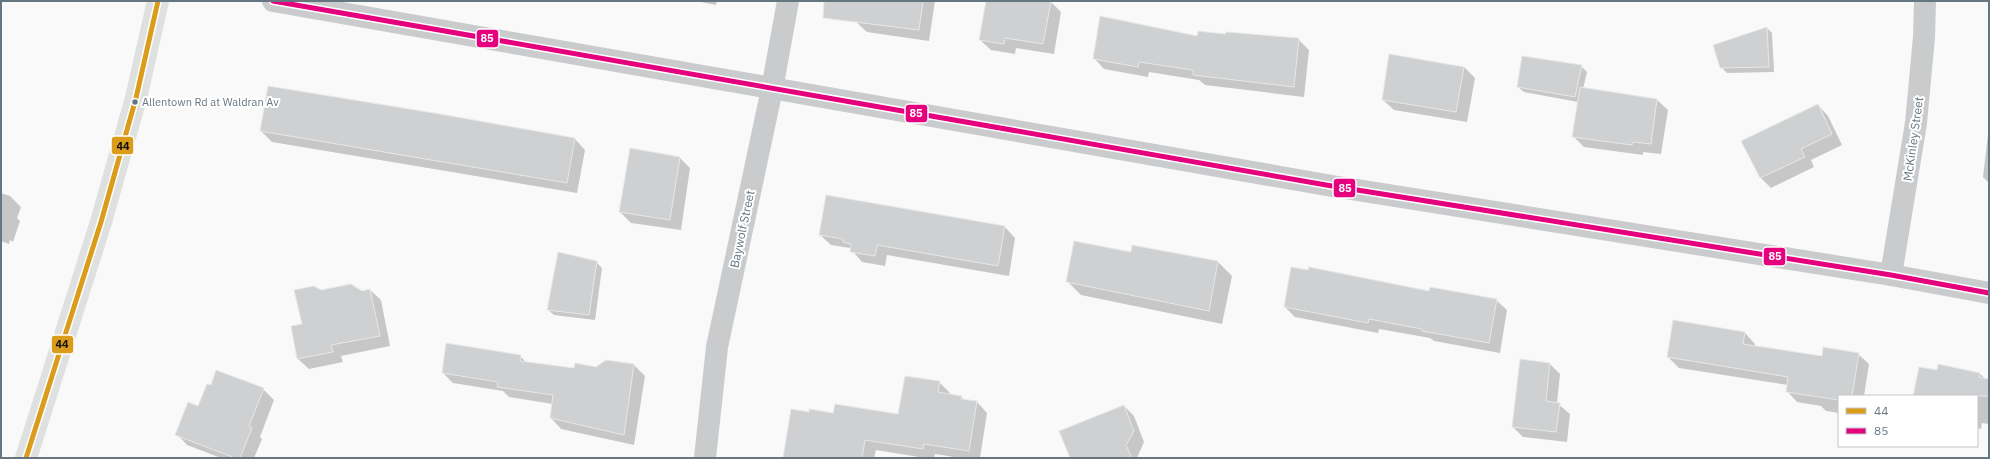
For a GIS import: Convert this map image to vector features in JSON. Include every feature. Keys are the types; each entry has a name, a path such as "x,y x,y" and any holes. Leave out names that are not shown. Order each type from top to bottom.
{"main road":[{"path":"26,458 103,215 136,98 158,1"}],"street":[{"path":"273,1 1324,185 1891,275 1989,293"},
{"name":"Baywolf Street","path":"705,458 717,347 772,89 788,1"},
{"name":"McKinley Street","path":"1891,275 1916,123 1924,37 1925,1"}],"building":[{"path":"824,1 923,1 919,30 823,18"},
{"path":"986,1 1051,1 1043,44 1005,38 1004,44 979,40"},
{"path":"1100,16 1197,36 1198,31 1299,38 1294,87 1193,75 1193,70 1139,62 1138,67 1093,59"},
{"path":"1767,27 1769,67 1720,68 1713,45"},
{"path":"1389,54 1464,67 1456,112 1382,100"},
{"path":"1522,56 1582,65 1575,97 1517,87"},
{"path":"268,86 575,138 567,183 260,131"},
{"path":"1580,87 1657,99 1651,144 1633,142 1632,145 1572,137"},
{"path":"1818,104 1832,134 1801,149 1805,157 1760,178 1741,141"},
{"path":"630,148 680,157 670,220 619,212"},
{"path":"826,195 1005,226 998,266 877,245 875,256 850,252 851,244 843,242 843,239 819,235"},
{"path":"1074,241 1131,252 1132,245 1218,261 1209,311 1066,282"},
{"path":"558,252 597,261 589,315 547,310"},
{"path":"1291,267 1308,270 1309,267 1429,291 1430,287 1497,299 1489,343 1422,331 1422,329 1369,319 1368,323 1284,307"},
{"path":"351,284 362,291 370,289 380,336 331,345 333,352 297,359 291,326 302,324 294,290 314,286 321,290"},
{"path":"1673,320 1745,332 1743,344 1822,356 1823,347 1859,353 1852,395 1838,395 1838,400 1786,392 1788,377 1667,357"},
{"path":"446,343 521,355 520,361 574,368 575,363 596,367 606,360 634,364 624,435 550,418 553,395 497,387 498,382 442,373"},
{"path":"1520,359 1550,363 1546,401 1560,403 1556,432 1512,427"},
{"path":"1938,364 1980,373 1979,377 1989,379 1989,396 1913,395 1919,367 1937,370"},
{"path":"216,370 264,388 249,426 252,428 240,458 235,458 175,435 188,402 198,406 207,384 211,385"},
{"path":"905,376 940,381 938,392 962,396 961,399 977,401 969,451 924,444 923,449 865,440 862,458 783,458 791,409 809,412 809,409 833,413 835,404 898,414"},
{"path":"1124,405 1134,431 1126,445 1132,458 1070,458 1059,431"}],"transit line":[{"name":"44","path":"26,458 101,222 136,98 158,1"},
{"name":"85","path":"273,1 1332,186 1891,275 1989,293"}],"place":[{"name":"Allentown Rd at Waldran Av","path":"135,102"}]}
